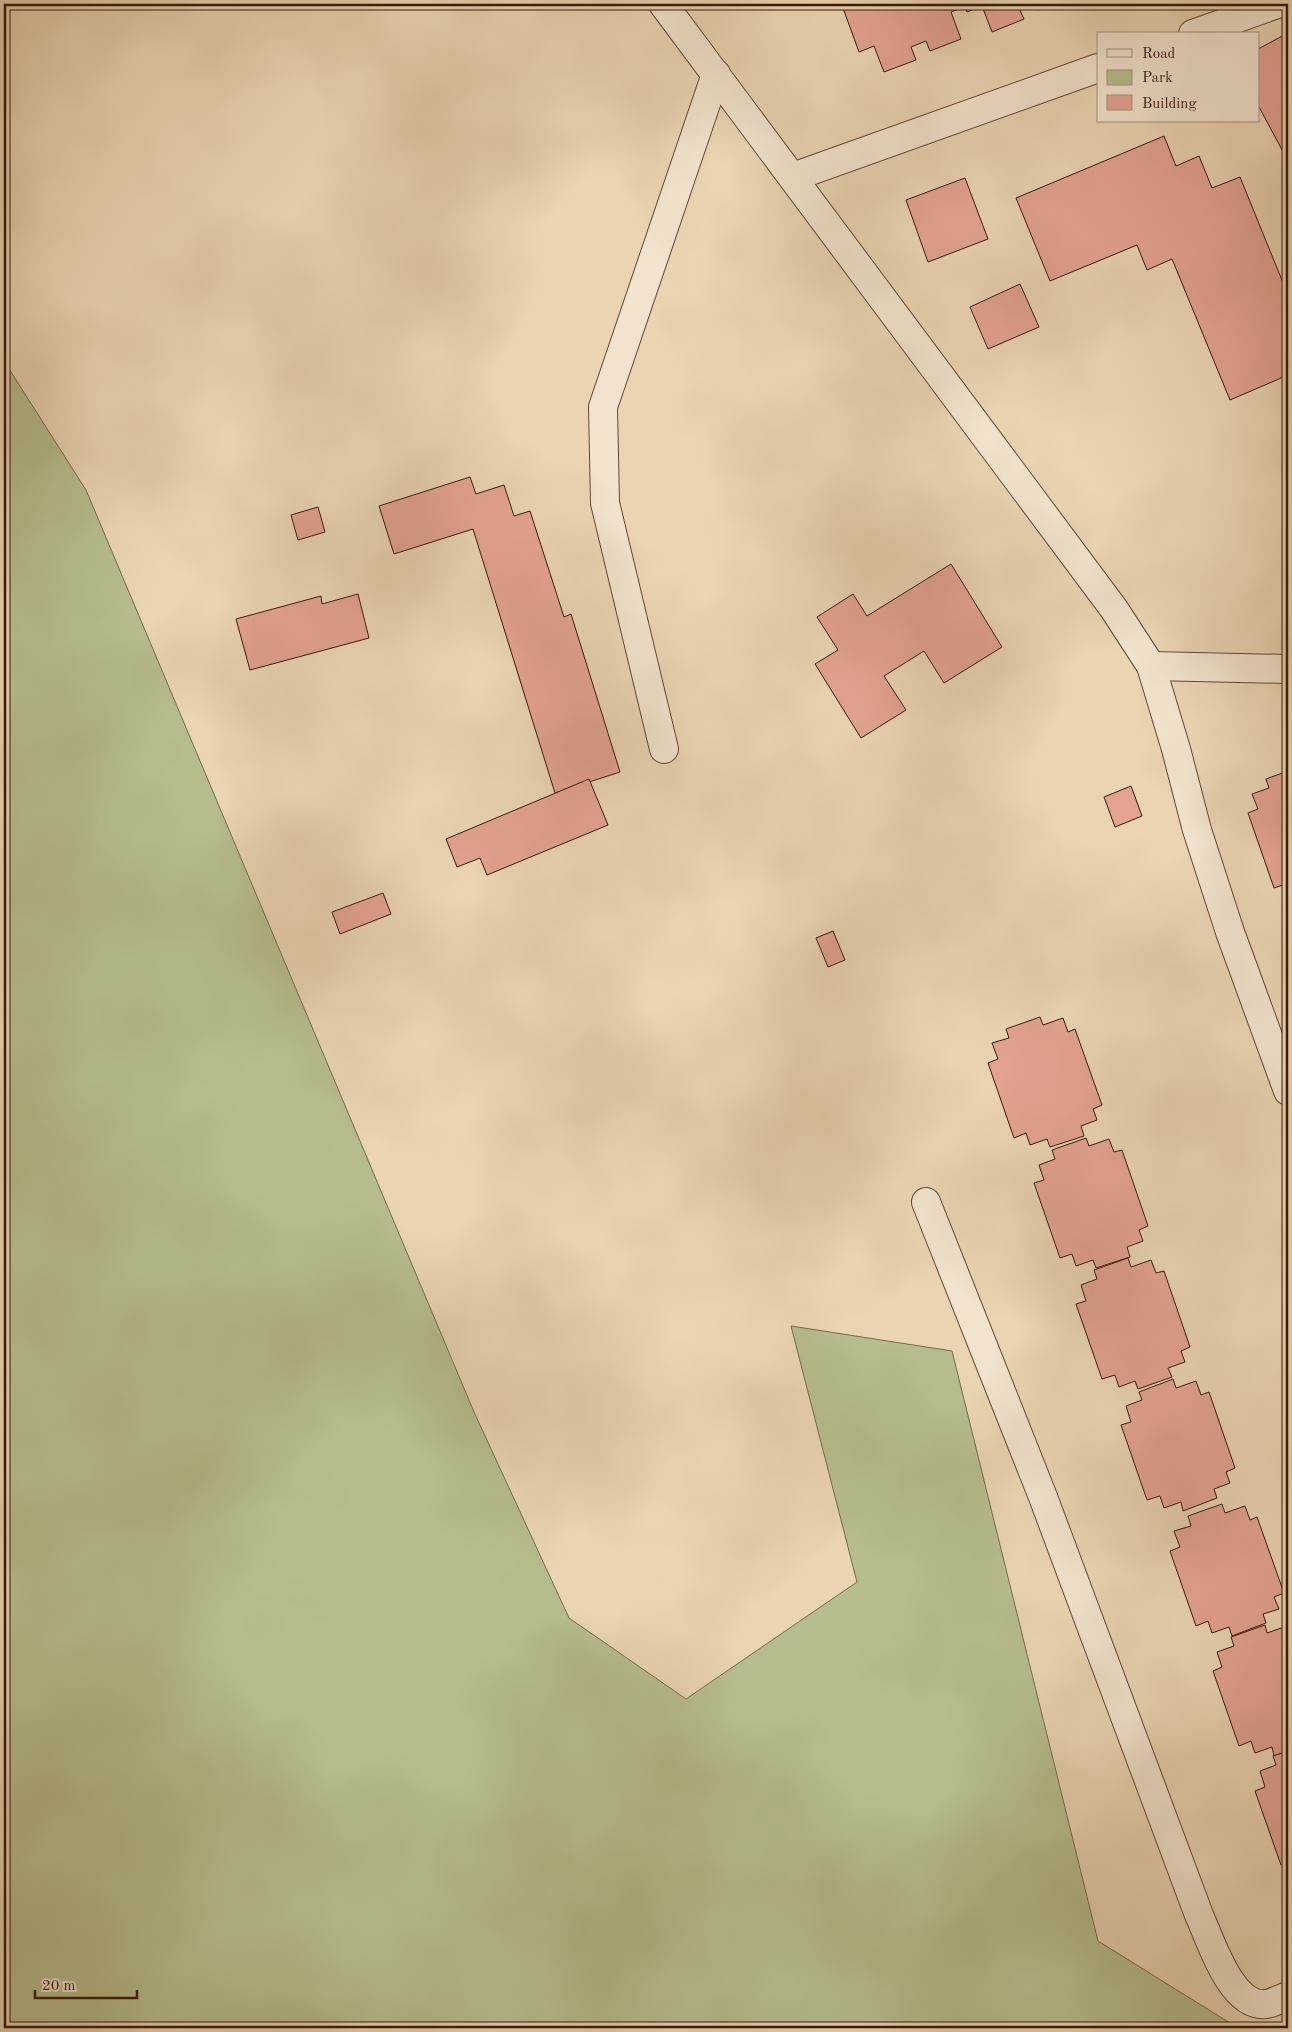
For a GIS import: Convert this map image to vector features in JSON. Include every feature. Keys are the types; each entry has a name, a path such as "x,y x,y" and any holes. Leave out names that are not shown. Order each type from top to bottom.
{"street":[{"path":"663,4 1114,609 1151,666 1197,830 1230,932 1288,1091"},
{"path":"1199,32 1277,4"},
{"path":"793,177 1097,68"},
{"path":"664,749 605,503 603,407 716,74"},
{"path":"1151,666 1288,669"},
{"path":"926,1202 1043,1497 1199,1915 1223,1968 1238,1993 1252,2002 1266,2004 1288,1996"}],"green space":[{"path":"4,361 86,490 474,1412 569,1618 686,1699 857,1582 791,1326 952,1351 1098,1941 1238,2028 4,2028"}],"building":[{"path":"853,4 963,4 964,7 951,12 961,39 930,51 926,41 911,47 916,60 884,72 874,46 859,52 843,8"},
{"path":"964,4 1026,4 1018,6 1024,19 992,32 982,6 967,12"},
{"path":"1035,4 1055,4 1038,10"},
{"path":"1288,33 1288,161 1260,109 1260,48"},
{"path":"1164,136 1176,166 1199,156 1212,188 1240,177 1288,295 1288,375 1230,400 1172,259 1147,270 1137,245 1050,281 1016,198"},
{"path":"965,178 988,239 928,262 906,200"},
{"path":"1020,284 1039,327 988,349 970,307"},
{"path":"470,477 476,494 504,485 514,516 530,511 564,617 571,614 620,772 555,793 473,529 394,554 379,506"},
{"path":"318,507 325,532 298,540 291,515"},
{"path":"951,564 1002,647 944,683 924,651 884,676 906,710 861,738 815,664 838,650 817,617 853,594 867,616"},
{"path":"358,594 369,638 250,670 236,619 321,596 322,604"},
{"path":"1288,771 1288,890 1286,884 1274,888 1248,813 1258,809 1252,794 1269,788 1266,779"},
{"path":"589,779 608,825 487,875 480,858 457,867 446,839"},
{"path":"1131,786 1142,816 1115,827 1104,797"},
{"path":"383,893 391,914 340,934 332,912"},
{"path":"833,931 845,960 828,967 816,938"},
{"path":"1040,1017 1043,1025 1063,1018 1068,1032 1075,1029 1102,1105 1093,1109 1097,1120 1081,1126 1084,1136 1050,1147 1047,1139 1030,1145 1026,1133 1014,1138 988,1063 998,1059 992,1043 1009,1038 1006,1029"},
{"path":"1086,1138 1089,1146 1109,1139 1114,1152 1122,1150 1148,1226 1139,1230 1143,1241 1127,1247 1130,1257 1096,1268 1093,1260 1076,1266 1072,1254 1060,1258 1034,1183 1044,1180 1039,1165 1055,1159 1052,1150"},
{"path":"1128,1258 1131,1267 1151,1260 1156,1273 1164,1271 1190,1347 1181,1351 1185,1362 1168,1368 1172,1377 1138,1389 1135,1381 1119,1387 1115,1375 1102,1379 1076,1304 1086,1301 1081,1285 1097,1279 1094,1270"},
{"path":"1173,1379 1176,1388 1196,1381 1201,1395 1209,1392 1235,1468 1226,1472 1230,1483 1214,1489 1217,1498 1183,1511 1181,1502 1164,1508 1160,1496 1147,1500 1121,1425 1131,1422 1126,1406 1142,1400 1139,1392"},
{"path":"1222,1504 1225,1513 1245,1506 1250,1520 1257,1517 1284,1593 1274,1597 1279,1609 1263,1614 1266,1623 1232,1636 1229,1627 1212,1633 1208,1621 1196,1626 1170,1551 1180,1547 1174,1531 1191,1526 1188,1516"},
{"path":"1265,1625 1267,1633 1287,1626 1288,1629 1288,1751 1274,1756 1272,1747 1255,1753 1251,1741 1239,1746 1213,1671 1222,1667 1217,1652 1234,1646 1231,1637"},
{"path":"1288,1751 1288,1863 1281,1865 1255,1791 1265,1787 1260,1771 1276,1765 1273,1756"}]}
